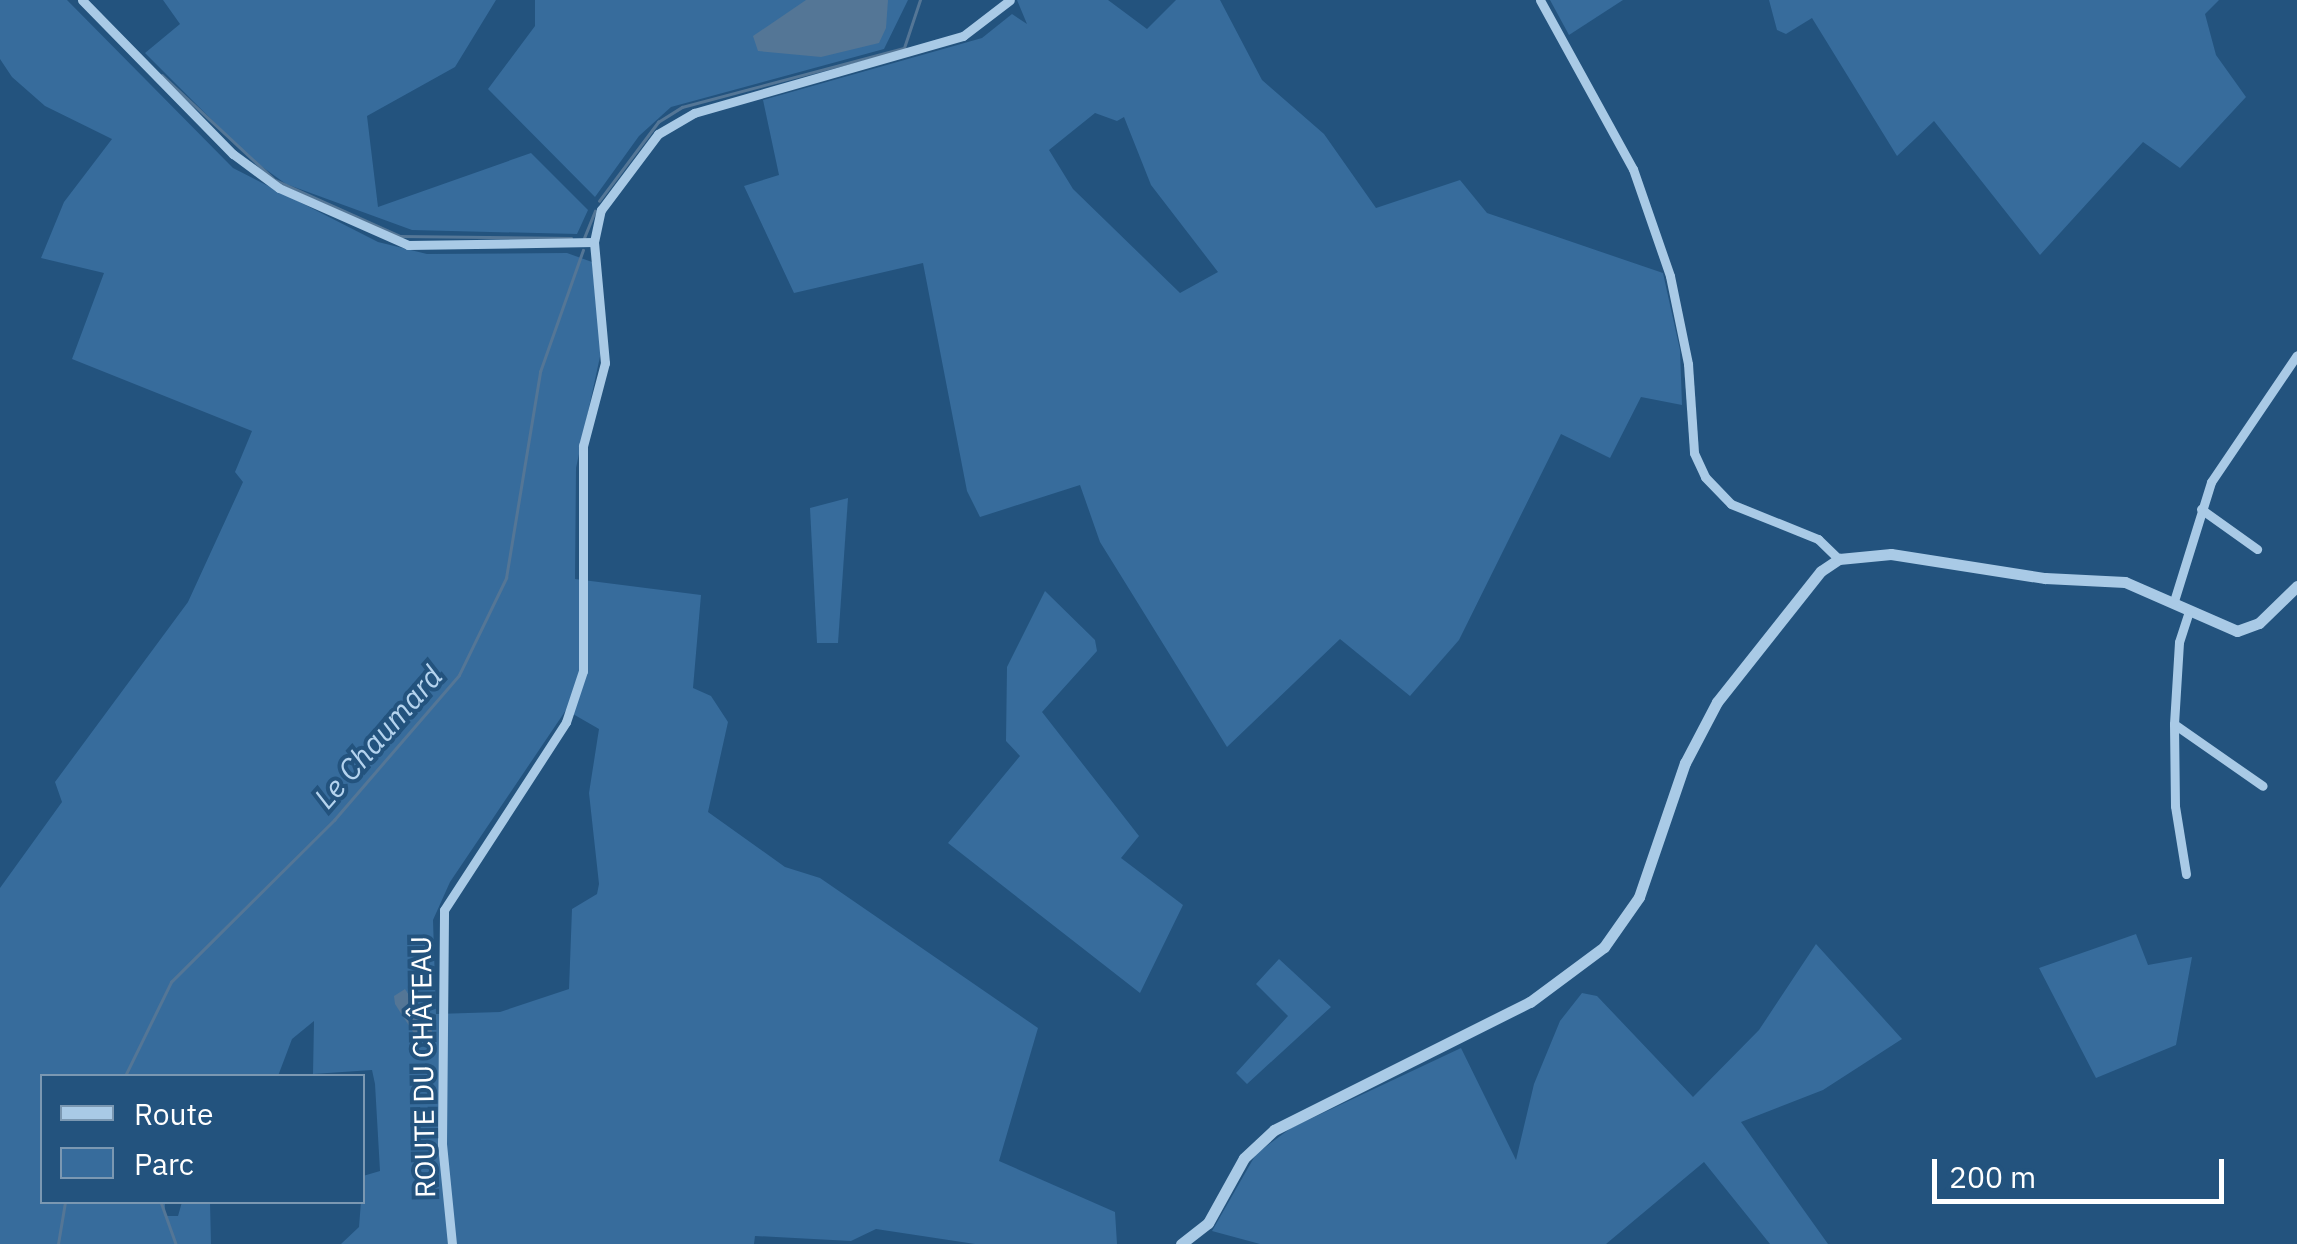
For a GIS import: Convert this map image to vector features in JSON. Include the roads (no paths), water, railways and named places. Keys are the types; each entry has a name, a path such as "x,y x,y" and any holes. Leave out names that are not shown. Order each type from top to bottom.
{"street":[{"path":"82,0 232,154 278,188 408,245 594,242"},
{"name":"ROUTE DU CHÂTEAU","path":"452,1244 442,1144 444,910 566,722 583,671 583,446 605,363 606,329 594,242 601,210 658,134 694,113 964,36 1010,0"},
{"path":"1540,0 1633,169 1670,276 1688,364 1694,453 1705,478 1731,504 1818,540 1840,560"},
{"path":"2174,601 2211,482 2297,354"},
{"path":"2200,509 2256,548"},
{"path":"1182,1244 1208,1223 1244,1158 1274,1130 1530,1002 1604,947 1639,896 1685,763 1717,702 1820,571 1840,560 1891,554 2045,578 2102,579 2174,601 2221,628 2249,628 2297,586"},
{"path":"2186,874 2174,806 2174,724 2179,642 2188,611"},
{"path":"2174,724 2263,786"}],"waterway":[{"name":"Le Chaumard","path":"599,201 658,122 682,107 904,48 920,0"},
{"path":"162,75 275,180 400,236 571,238"},
{"name":"Le Chaumard","path":"584,238 595,211"},
{"name":"Le Chaumard","path":"126,1074 171,982 334,820 459,675 506,578 540,372 583,250"},
{"name":"Le Chaumard","path":"58,1244 65,1204"},
{"path":"162,1204 176,1244"}]}
